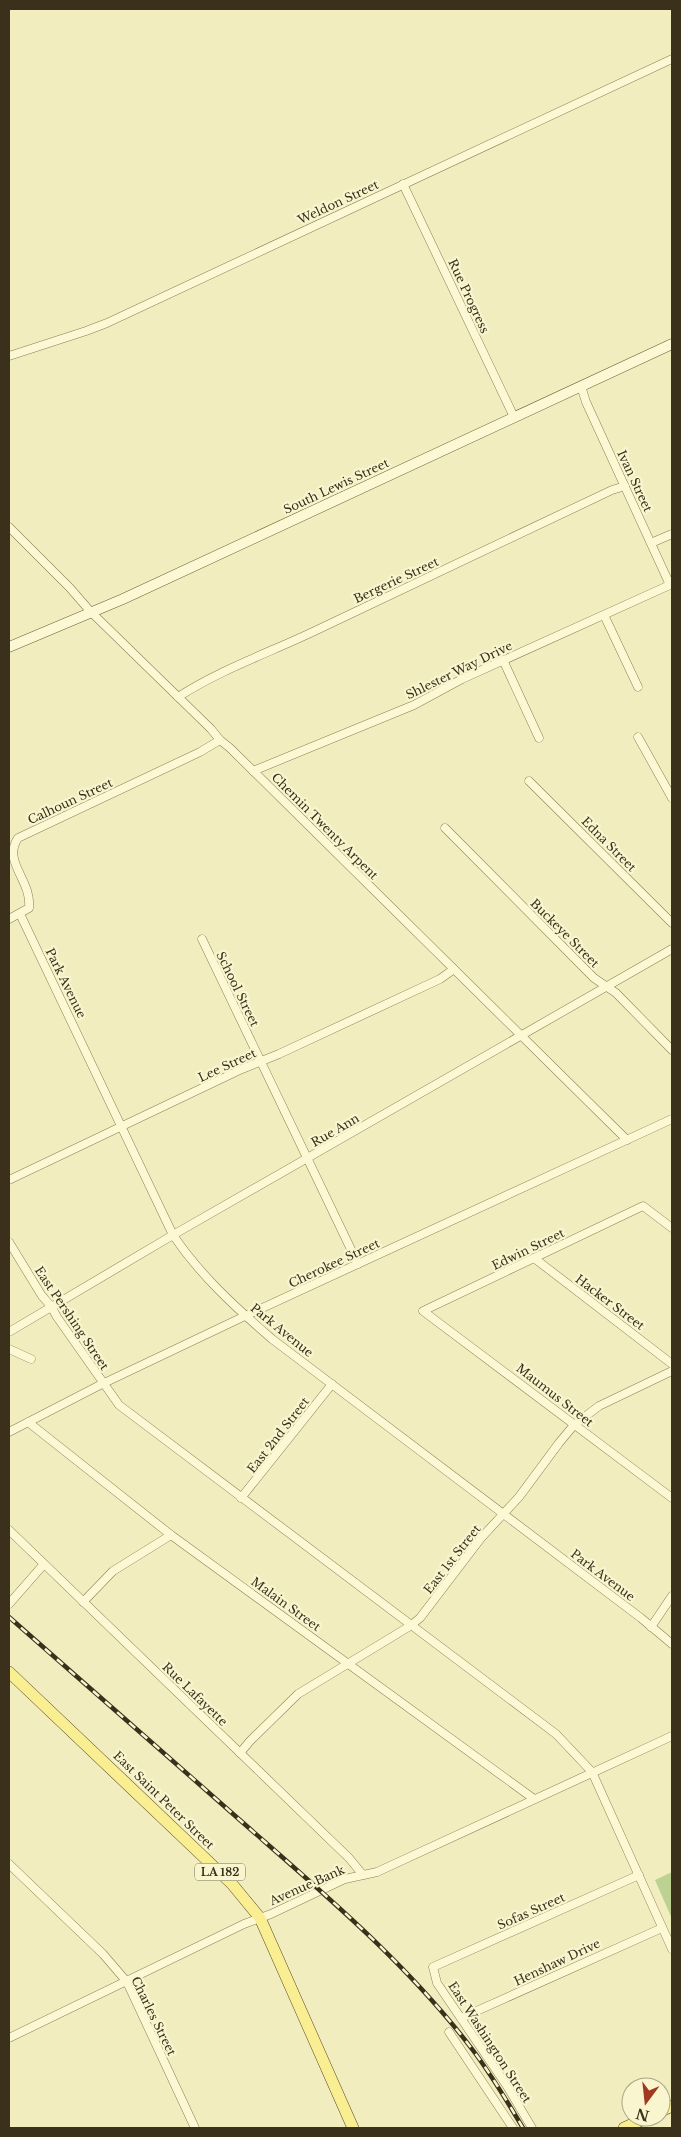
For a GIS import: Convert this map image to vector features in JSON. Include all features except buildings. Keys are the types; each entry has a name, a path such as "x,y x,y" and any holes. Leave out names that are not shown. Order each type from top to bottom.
{"main road":[{"name":"South Lewis Street","path":"9,647 132,594 672,344"},
{"name":"East Saint Peter Street","path":"9,1672 232,1884 260,1918 353,2128"}],"street":[{"name":"Weldon Street","path":"9,356 59,341 108,323 672,59"},
{"name":"Rue Progress","path":"404,184 514,417"},
{"name":"Ivan Street","path":"581,386 586,402 671,584"},
{"name":"Bergerie Street","path":"178,697 198,684 238,665 309,634 612,490 625,486"},
{"name":"Chemin Twenty Arpent","path":"9,526 90,611 212,729 220,740 627,1140"},
{"path":"651,543 672,534"},
{"name":"Shlester Way Drive","path":"252,771 414,704 503,660 671,584"},
{"path":"604,615 638,687"},
{"path":"503,660 539,738"},
{"path":"638,736 672,798"},
{"name":"Calhoun Street","path":"20,914 29,908 30,898 27,887 12,857 12,846 18,838 191,756 220,740"},
{"name":"Edna Street","path":"530,781 672,923"},
{"name":"Buckeye Street","path":"444,828 594,978 616,993 672,1050"},
{"path":"9,919 20,914"},
{"name":"Park Avenue","path":"20,914 173,1235 188,1258 272,1339 672,1644"},
{"name":"School Street","path":"202,939 358,1264"},
{"name":"Rue Ann","path":"9,1332 173,1235 672,949"},
{"name":"Lee Street","path":"9,1180 121,1126 440,979 454,969"},
{"name":"Cherokee Street","path":"9,1432 102,1384 246,1316 672,1120"},
{"name":"Edwin Street","path":"423,1311 643,1206 672,1228"},
{"name":"East Pershing Street","path":"9,1242 42,1296 52,1306 57,1317 102,1384 119,1405 410,1626 556,1734 592,1772 672,1949"},
{"name":"Hacker Street","path":"534,1258 672,1364"},
{"name":"Maumus Street","path":"423,1311 672,1498"},
{"path":"9,1349 30,1359"},
{"name":"East 1st Street","path":"240,1753 298,1694 410,1626 420,1618 481,1538 519,1497 574,1425 599,1406 672,1371"},
{"name":"East 2nd Street","path":"241,1498 332,1384"},
{"name":"Malain Street","path":"28,1422 171,1535 534,1799"},
{"name":"Rue Lafayette","path":"9,1530 349,1858 363,1875"},
{"path":"84,1602 113,1571 171,1535"},
{"path":"9,1604 44,1564"},
{"path":"651,1627 672,1596"},
{"name":"Avenue Bank","path":"9,2038 345,1878 377,1872 672,1736"},
{"name":"Charles Street","path":"9,1864 103,1954 128,1982 195,2128"},
{"name":"Sofas Street","path":"432,1967 639,1875"},
{"name":"Henshaw Drive","path":"461,2018 662,1928"},
{"name":"East Washington Street","path":"432,1967 437,1983 507,2086 532,2128"},
{"path":"449,2032 513,2128"}],"green space":[{"path":"672,1872 672,1919 655,1880"}],"railway":[{"path":"9,1617 302,1874 392,1958 447,2017 472,2049 523,2128"}]}
